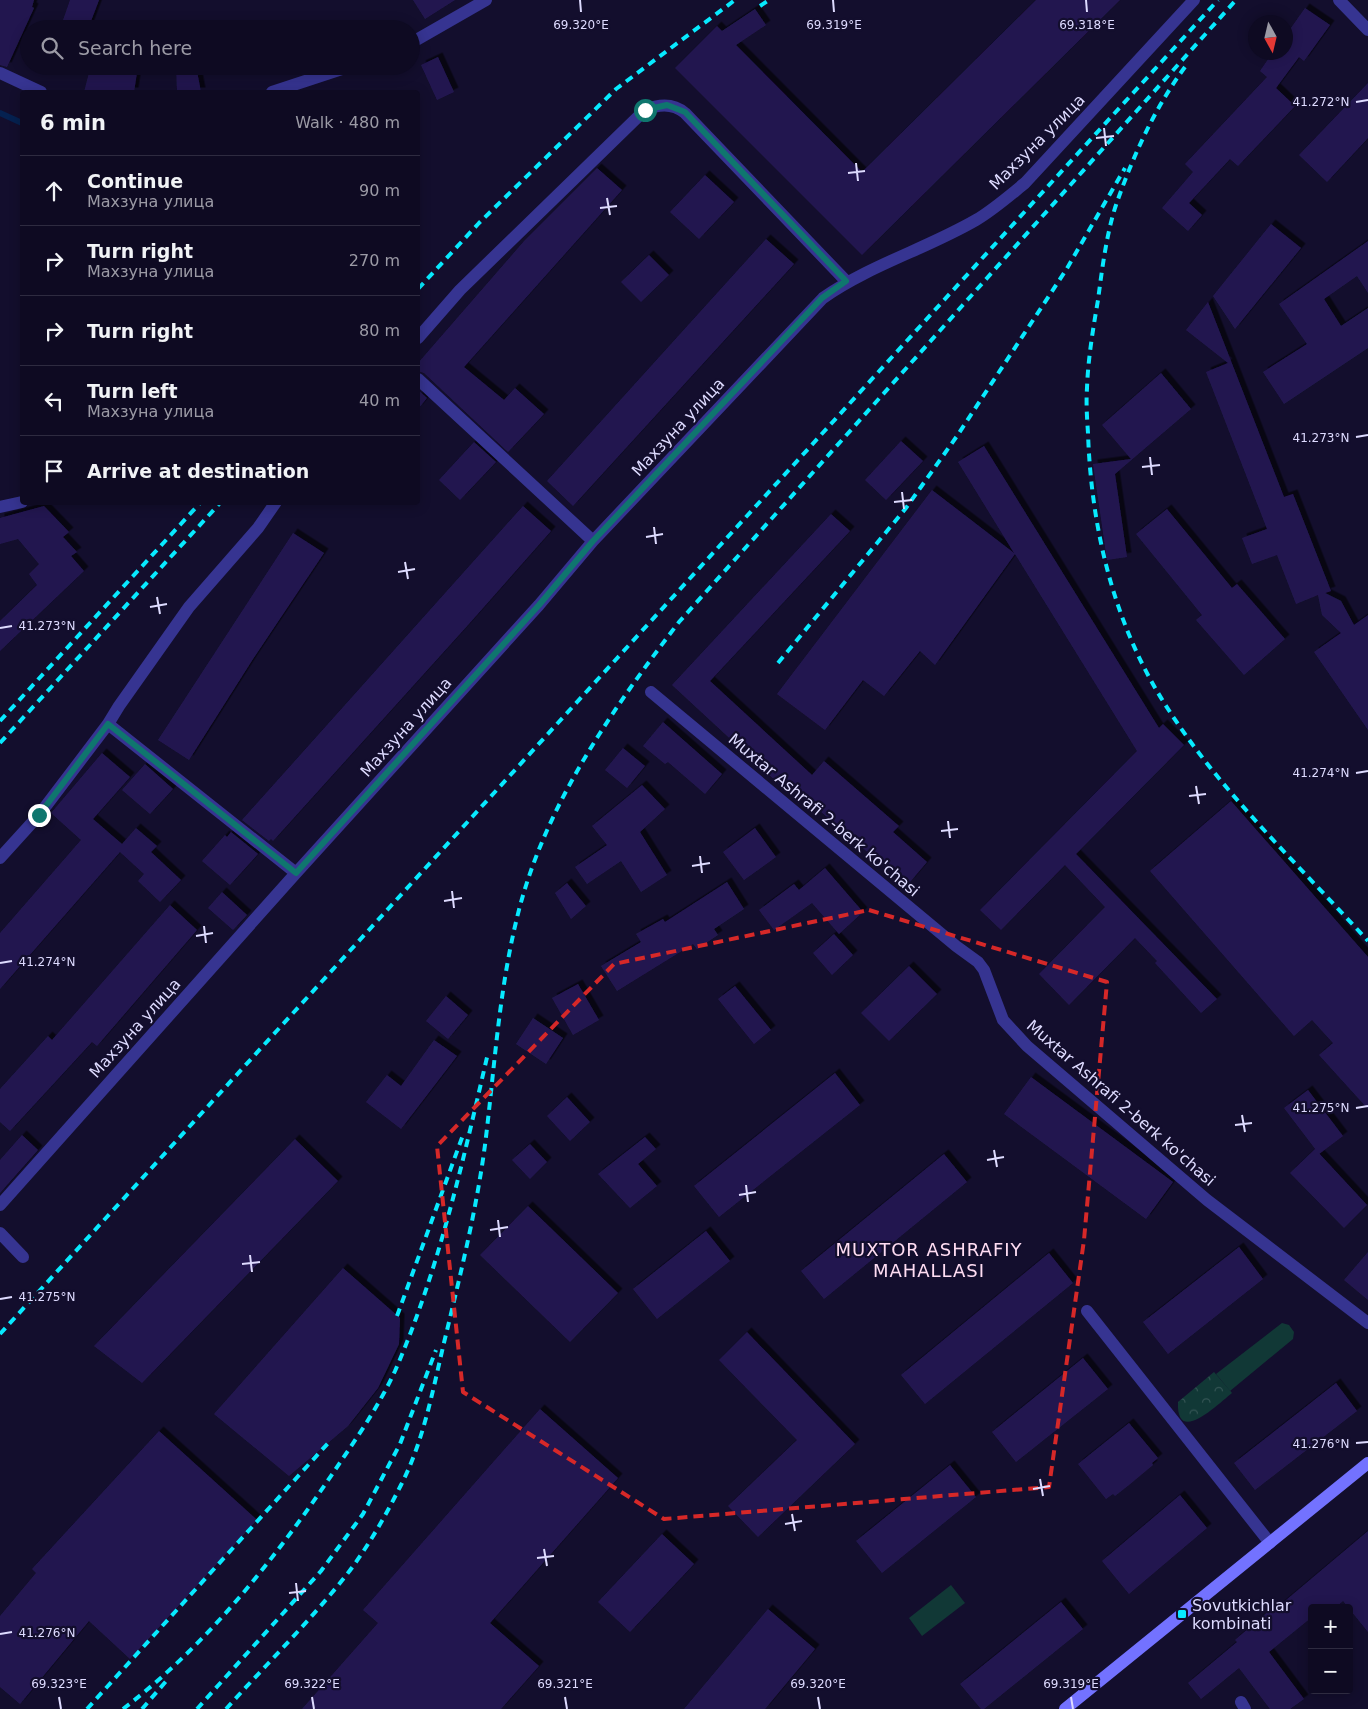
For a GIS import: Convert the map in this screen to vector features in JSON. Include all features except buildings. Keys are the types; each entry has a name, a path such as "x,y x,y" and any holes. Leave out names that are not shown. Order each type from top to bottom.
{"main road":[{"path":"1065,1709 1368,1463"}],"street":[{"path":"420,38 486,0"},
{"name":"Махзуна улица","path":"0,1205 296,873 539,605 593,541 822,298 846,281 976,220 1000,203 1024,183 1194,0"},
{"path":"1339,0 1368,30"},
{"path":"0,73 37,90"},
{"path":"278,90 324,75"},
{"path":"420,336 460,290 645,110 661,106 672,106 685,112 846,281"},
{"path":"420,381 593,541"},
{"path":"0,507 20,502"},
{"path":"0,858 39,815 108,724 118,706 189,607 258,528 274,505"},
{"name":"Muxtar Ashrafi 2-berk ko'chasi","path":"651,692 956,946 978,962 984,970 1003,1020 1027,1046 1207,1200 1368,1323"},
{"path":"108,724 296,873"},
{"path":"0,1233 23,1257"},
{"path":"1087,1312 1270,1543"}],"highlighted area":[{"path":"869,910 1107,982 1084,1240 1049,1487 664,1519 463,1392 437,1146 614,964"}],"green space":[{"path":"1282,1323 1289,1325 1294,1332 1293,1339 1230,1391 1216,1374"},
{"path":"1214,1372 1232,1393 1199,1418 1184,1421 1179,1415 1178,1402"},
{"path":"951,1585 965,1603 922,1636 909,1618"}],"waterway":[{"path":"0,113 20,122"}],"railway":[{"path":"420,287 479,223 616,89 735,0"},
{"path":"760,6 769,0"},
{"path":"0,1334 1218,0"},
{"path":"226,1709 349,1572 388,1511 409,1469 431,1400 477,1196 485,1145 502,995 520,906 532,867 548,829 565,792 586,756 631,687 679,622 1236,0"},
{"path":"1185,67 1163,100 1136,152 1115,208 1107,242 1088,366 1087,394 1090,468 1100,538 1118,606 1146,670 1163,701 1208,765 1234,796 1368,941"},
{"path":"778,663 906,508 957,436 1066,270 1125,168"},
{"path":"0,721 198,505"},
{"path":"0,743 218,505"},
{"path":"123,1709 184,1657 264,1568 312,1503 382,1397 411,1333 425,1294 449,1215 488,1053"},
{"path":"397,1316 463,1135"},
{"path":"197,1709 321,1571 363,1514 400,1444 436,1350"},
{"path":"87,1709 330,1441"},
{"path":"142,1709 168,1679"}],"place":[{"name":"Sovutkichlar kombinati","path":"1182,1614"}],"district":[{"name":"MUXTOR ASHRAFIY MAHALLASI","path":"929,1259"}],"route":[{"path":"39,815 108,724 296,873 539,605 593,541 822,298 846,281 685,112 667,105 645,110"}]}
